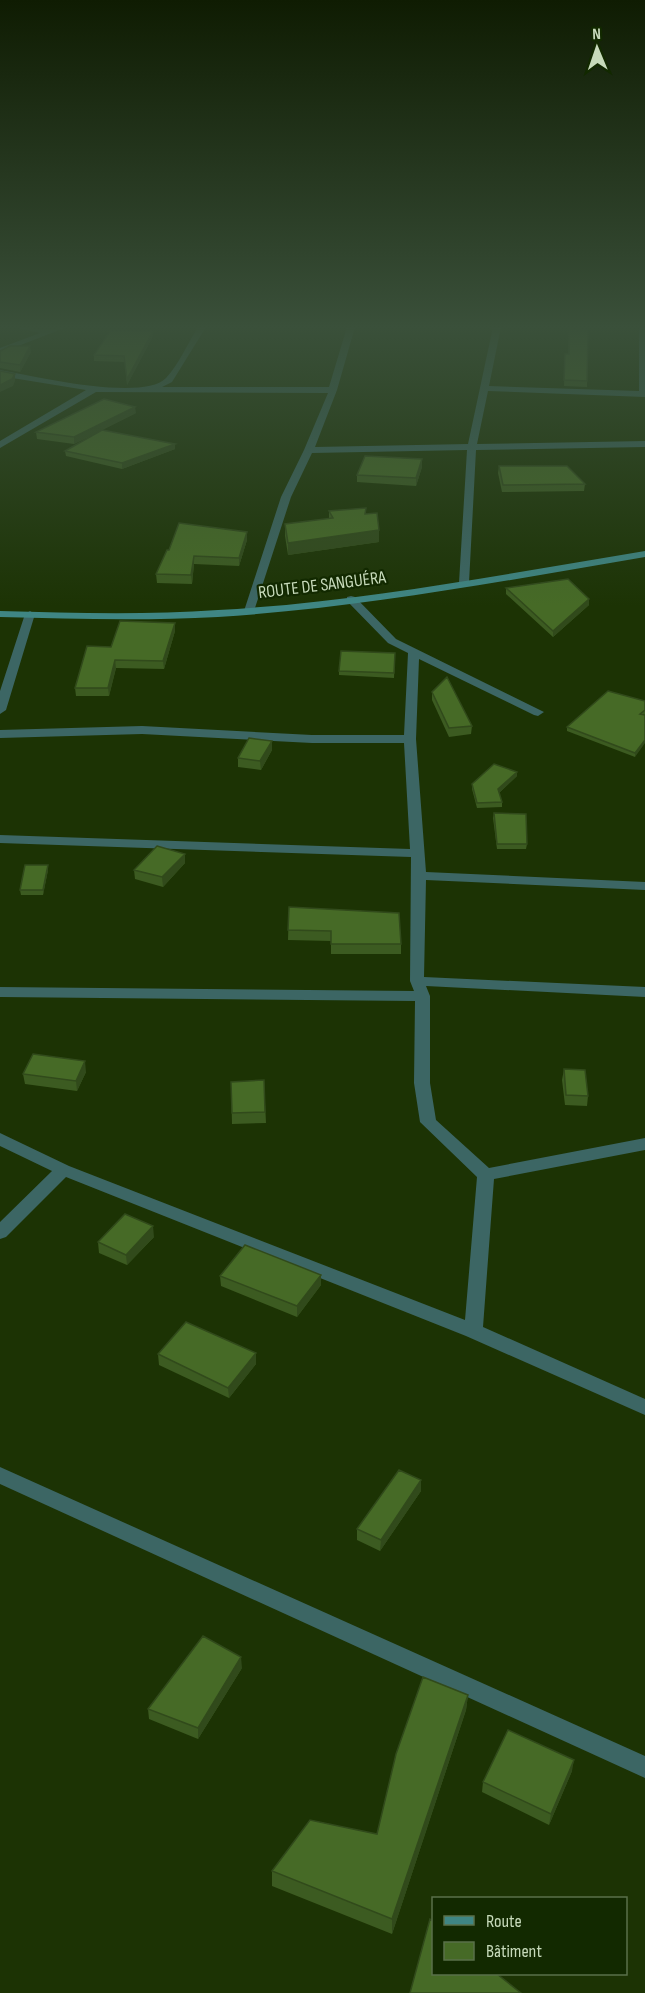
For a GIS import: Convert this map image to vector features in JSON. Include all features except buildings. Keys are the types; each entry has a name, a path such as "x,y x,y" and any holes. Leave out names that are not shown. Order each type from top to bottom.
{"street":[{"path":"0,445 42,420"},
{"path":"249,611 286,497 321,420"},
{"path":"464,583 472,447 477,420"},
{"path":"309,450 645,444"},
{"name":"ROUTE DE SANGUÉRA","path":"0,614 204,614 249,611 464,583 645,554"},
{"path":"351,599 392,641 538,712"},
{"path":"0,710 30,614"},
{"path":"414,652 410,739 419,876 422,1083 428,1122 486,1175"},
{"path":"0,734 142,730 312,739 410,739"},
{"path":"0,839 417,853"},
{"path":"419,876 645,886"},
{"path":"0,992 420,988 645,992"},
{"path":"0,1139 63,1170 472,1331 645,1407"},
{"path":"486,1175 645,1144"},
{"path":"0,1233 63,1170"},
{"path":"472,1331 486,1175"},
{"path":"0,1475 645,1767"}]}
